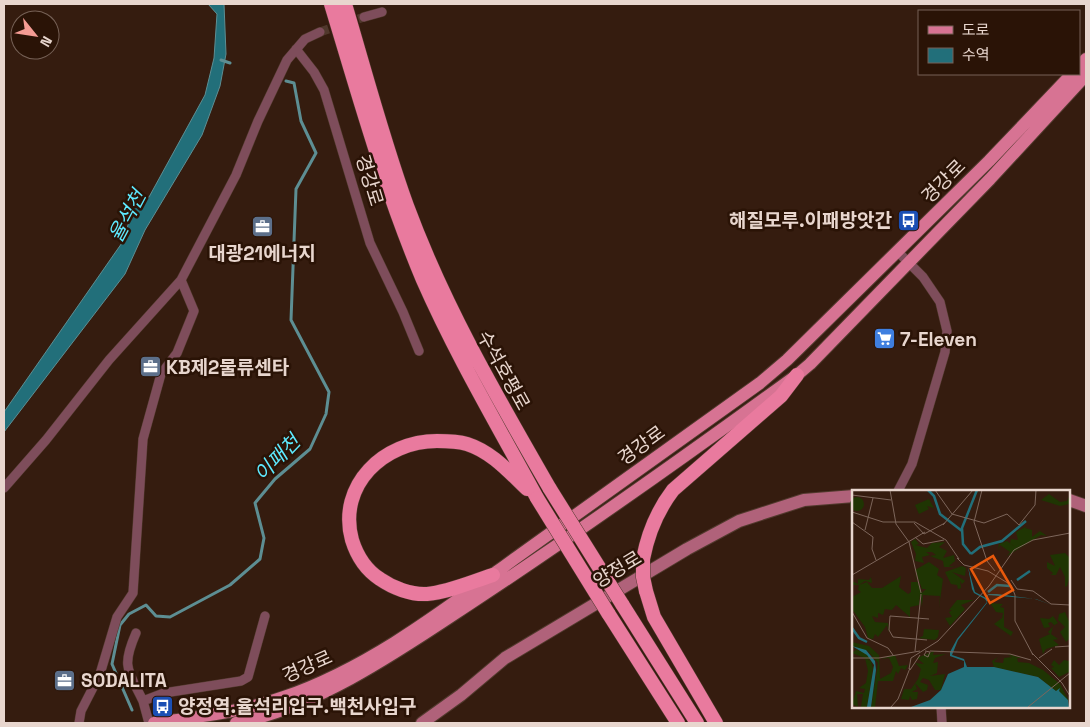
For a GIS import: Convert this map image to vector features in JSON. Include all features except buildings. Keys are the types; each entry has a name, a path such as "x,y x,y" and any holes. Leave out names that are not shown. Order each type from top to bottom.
{"highway":[{"name":"수석호평로","path":"331,4 371,136 402,228 424,281 460,357 537,498 678,723"},
{"name":"수석호평로","path":"344,4 407,205 434,273 468,346 550,489 697,723"},
{"path":"716,723 654,617 642,577 643,559 653,524 662,505 673,490 781,396 797,375"},
{"path":"493,574 452,589 426,594 411,592 388,584 368,569 354,545 349,527 349,511 354,491 362,476 374,463 389,453 416,443 453,441 467,444 490,455 537,498"}],"main road":[{"name":"경강로","path":"154,723 222,713 283,698 329,678 389,646 493,574 760,383 794,354 898,252 1071,75"},
{"name":"경강로","path":"236,723 252,720 300,702 356,677 405,647 526,567 797,375 910,263 1086,75"},
{"name":"양정로","path":"422,723 505,658 687,549 739,521 804,500 852,496"},
{"path":"1070,500 1086,506"}],"street":[{"path":"364,18 382,12"},
{"path":"4,488 46,440 109,360 180,280 236,175 278,79 296,49 305,39 320,32"},
{"name":"경강로","path":"296,49 314,72 324,90 370,243 404,312 419,351"},
{"path":"898,252 910,263 940,302 947,331 945,352 912,464 899,490"},
{"path":"79,723 81,711 100,674 114,624 133,593 143,439 161,374 177,353 194,311 180,280"},
{"name":"경강로","path":"143,701 164,693 245,679 251,672 265,616"},
{"path":"136,633 128,652 126,663 143,701 149,723"},
{"path":"942,709 942,723"}],"water":[{"name":"율석천","path":"208,4 224,4 226,54 220,86 202,135 145,230 125,274 4,432 4,412 124,240 133,206 149,197 205,95 214,58 217,14"}],"waterway":[{"name":"이패천","path":"221,60 230,63"},
{"name":"이패천","path":"132,710 112,664 120,625 129,614 146,605 156,616 170,617 230,585 260,559 264,538 255,503 275,479 310,449 326,414 329,392 291,320 296,189 316,153 301,121 294,83 286,81"}],"tunnel":[{"path":"320,32 364,17"}],"place":[{"name":"해질모루.이패방앗간","path":"908,220"},
{"name":"대광21에너지","path":"262,227"},
{"name":"7-Eleven","path":"884,339"},
{"name":"KB제2물류센타","path":"150,367"},
{"name":"SODALITA","path":"65,680"},
{"name":"양정역.율석리입구.백천사입구","path":"162,706"}]}
